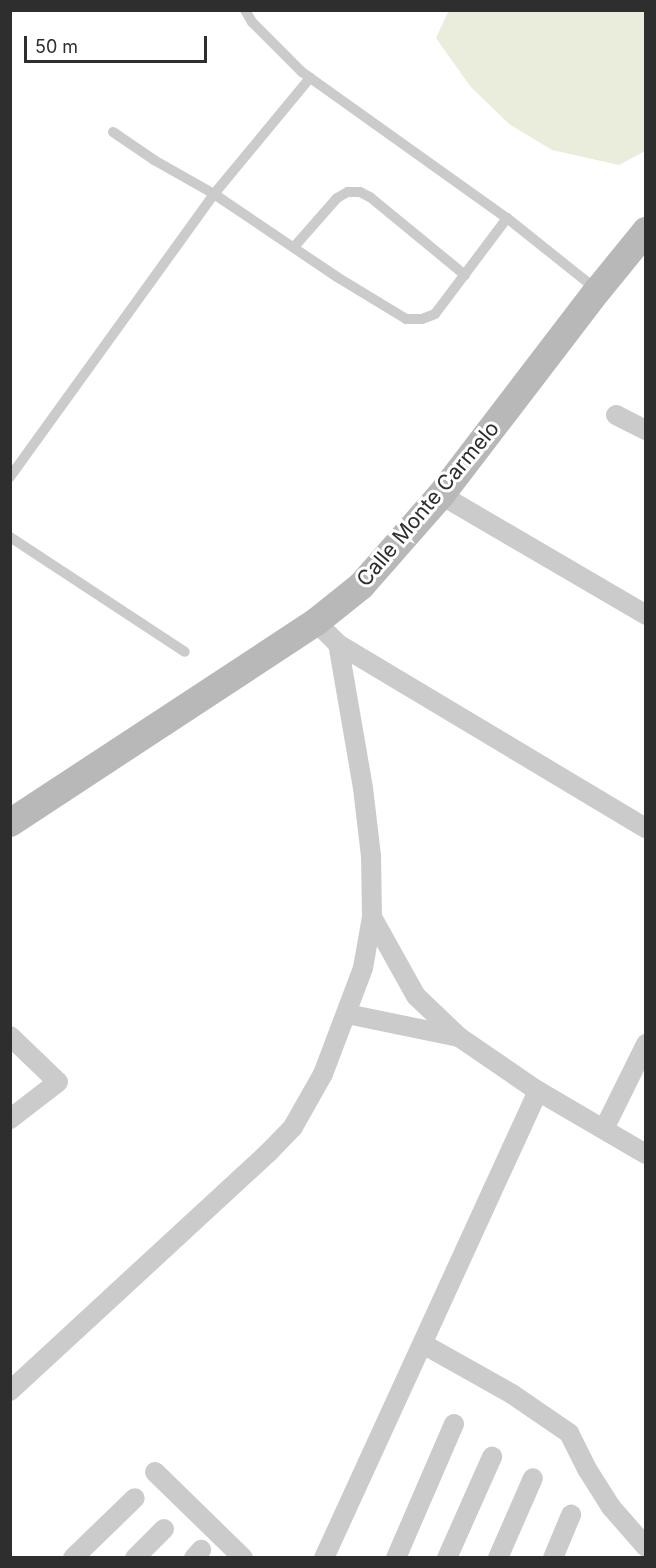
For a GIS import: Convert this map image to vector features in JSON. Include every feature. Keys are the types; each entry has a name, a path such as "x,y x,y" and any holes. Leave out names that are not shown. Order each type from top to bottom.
{"street":[{"name":"Calle Monte Carmelo","path":"10,823 316,622 361,586 441,495 645,231"},
{"path":"616,415 645,430"},
{"path":"441,495 645,615"},
{"path":"316,622 338,644 645,828"},
{"path":"10,1390 268,1153 292,1127 323,1074 363,968 372,917 371,856 363,788 338,644"},
{"path":"372,917 416,996 459,1037 538,1091 645,1155"},
{"path":"347,1014 459,1037"},
{"path":"10,1036 58,1082 10,1119"},
{"path":"604,1130 645,1044"},
{"path":"324,1557 538,1091"},
{"path":"423,1344 512,1394 570,1433 587,1469 611,1507 645,1547"},
{"path":"396,1557 454,1424"},
{"path":"447,1557 492,1457"},
{"path":"155,1472 243,1557"},
{"path":"498,1557 533,1478"},
{"path":"73,1557 135,1498"},
{"path":"553,1557 572,1515"},
{"path":"135,1557 164,1529"}],"lane":[{"path":"246,10 252,22 310,78 507,218 598,290"},
{"path":"10,477 214,194 310,78"},
{"path":"113,132 154,160 214,194 406,319 422,320 435,314 507,218"},
{"path":"294,248 337,198 348,192 360,192 370,197 465,275"},
{"path":"10,537 185,652"}],"green space":[{"path":"449,10 645,11 645,151 619,165 552,150 509,124 470,86 436,38"}]}
